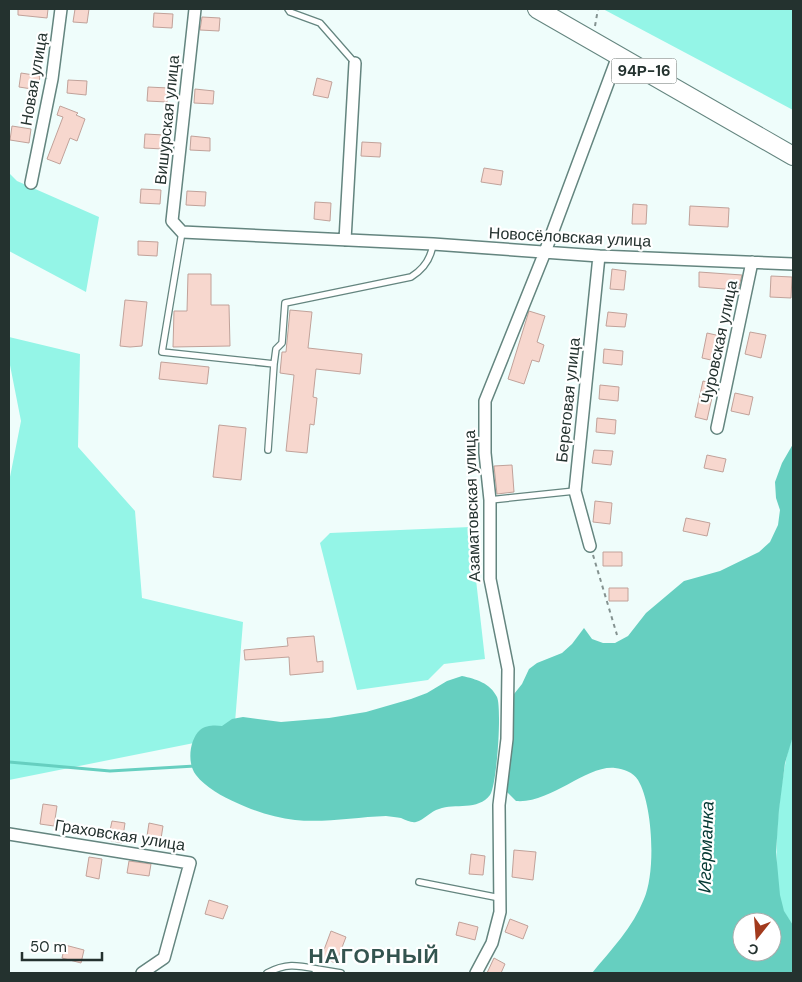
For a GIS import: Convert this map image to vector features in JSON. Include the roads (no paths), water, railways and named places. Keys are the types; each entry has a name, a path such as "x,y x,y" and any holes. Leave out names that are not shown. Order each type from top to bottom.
{"main road":[{"name":"94Р-16","path":"536,9 793,156"}],"street":[{"name":"Новая улица","path":"31,184 52,79 61,9"},
{"name":"Вишурская улица","path":"182,232 172,221 195,9"},
{"name":"Азаматовская улица","path":"476,973 492,943 500,912 499,805 507,739 508,669 490,579 490,500 485,453 485,401 545,252 618,56"},
{"path":"345,240 355,63"},
{"name":"Новосёловская улица","path":"182,232 433,244 599,256 793,264"},
{"name":"Береговая улица","path":"590,546 575,491 599,256"},
{"name":"Чуровская улица","path":"717,428 752,262"},
{"name":"Граховская улица","path":"9,834 190,863 164,958 142,973"}],"lane":[{"path":"288,9 290,12 320,23 355,63"},
{"path":"182,232 162,352 274,364"},
{"path":"268,450 274,364 276,349 282,343 285,303 410,277 421,270 432,254 433,244"},
{"path":"490,500 575,491"},
{"path":"419,882 500,898"},
{"path":"267,973 281,966 301,966 316,971 341,973"}],"water":[{"name":"Игерманка","path":"793,444 793,736 785,763 776,852 780,895 784,911 793,925 793,973 592,973 628,929 644,899 648,887 651,839 647,805 636,777 618,768 592,772 542,797 516,801 507,792 512,747 511,709 514,694 522,684 529,669 537,663 562,653 572,644 584,628 592,639 603,643 615,643 628,636 646,613 684,581 720,571 759,552 770,542 778,525 780,510 776,498 775,482 782,463"},
{"path":"462,676 477,680 491,688 497,697 498,704 499,730 493,788 485,800 473,805 445,807 414,822 386,816 306,821 280,818 251,809 220,795 209,788 196,775 191,765 190,752 193,740 196,734 205,727 222,726 232,719 243,717 281,722 329,718 366,712 427,693 447,681"}],"waterway":[{"path":"9,762 110,771 195,766"}],"district":[{"name":"НАГОРНЫЙ","path":"374,956"}]}
